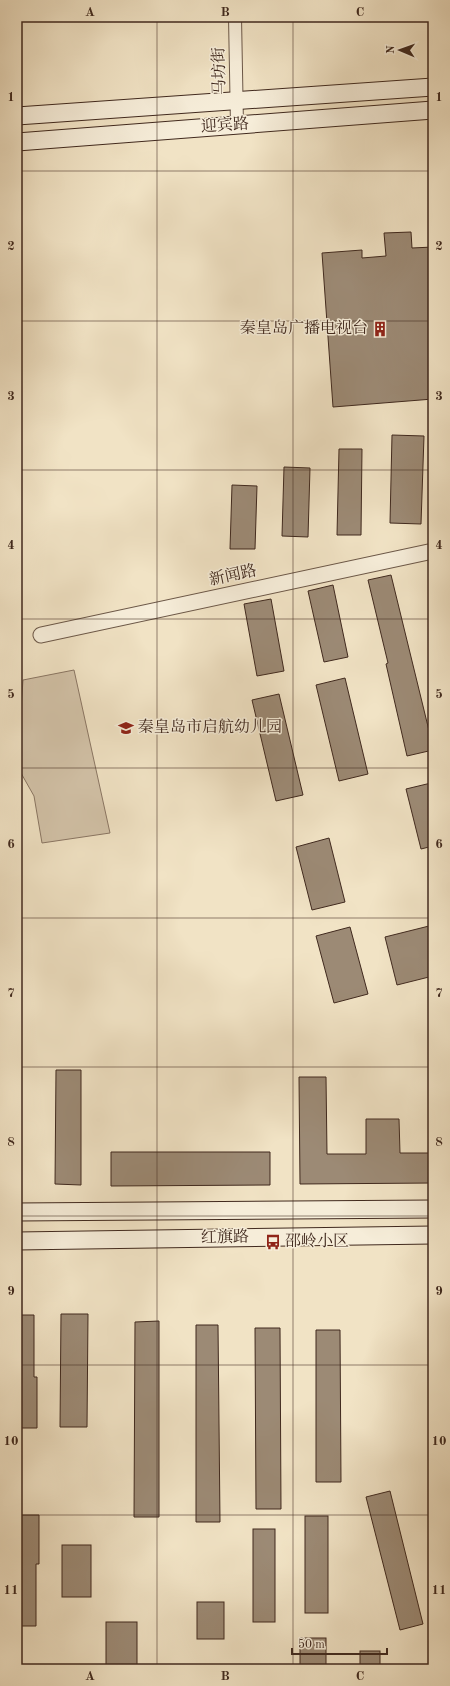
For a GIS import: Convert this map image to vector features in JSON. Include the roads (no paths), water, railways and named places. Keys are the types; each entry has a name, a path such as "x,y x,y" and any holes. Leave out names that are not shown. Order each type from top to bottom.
{"main road":[{"name":"迎宾路","path":"17,116 433,87"},
{"name":"迎宾路","path":"17,142 433,110"},
{"path":"17,1212 433,1209"},
{"name":"红旗路","path":"17,1241 433,1235"}],"street":[{"name":"马坊街","path":"235,17 237,126"},
{"name":"新闻路","path":"41,635 433,551"}],"place":[{"name":"秦皇岛广播电视台","path":"380,329"},
{"name":"秦皇岛市启航幼儿园","path":"126,728"},
{"name":"邵岭小区","path":"273,1242"}]}
